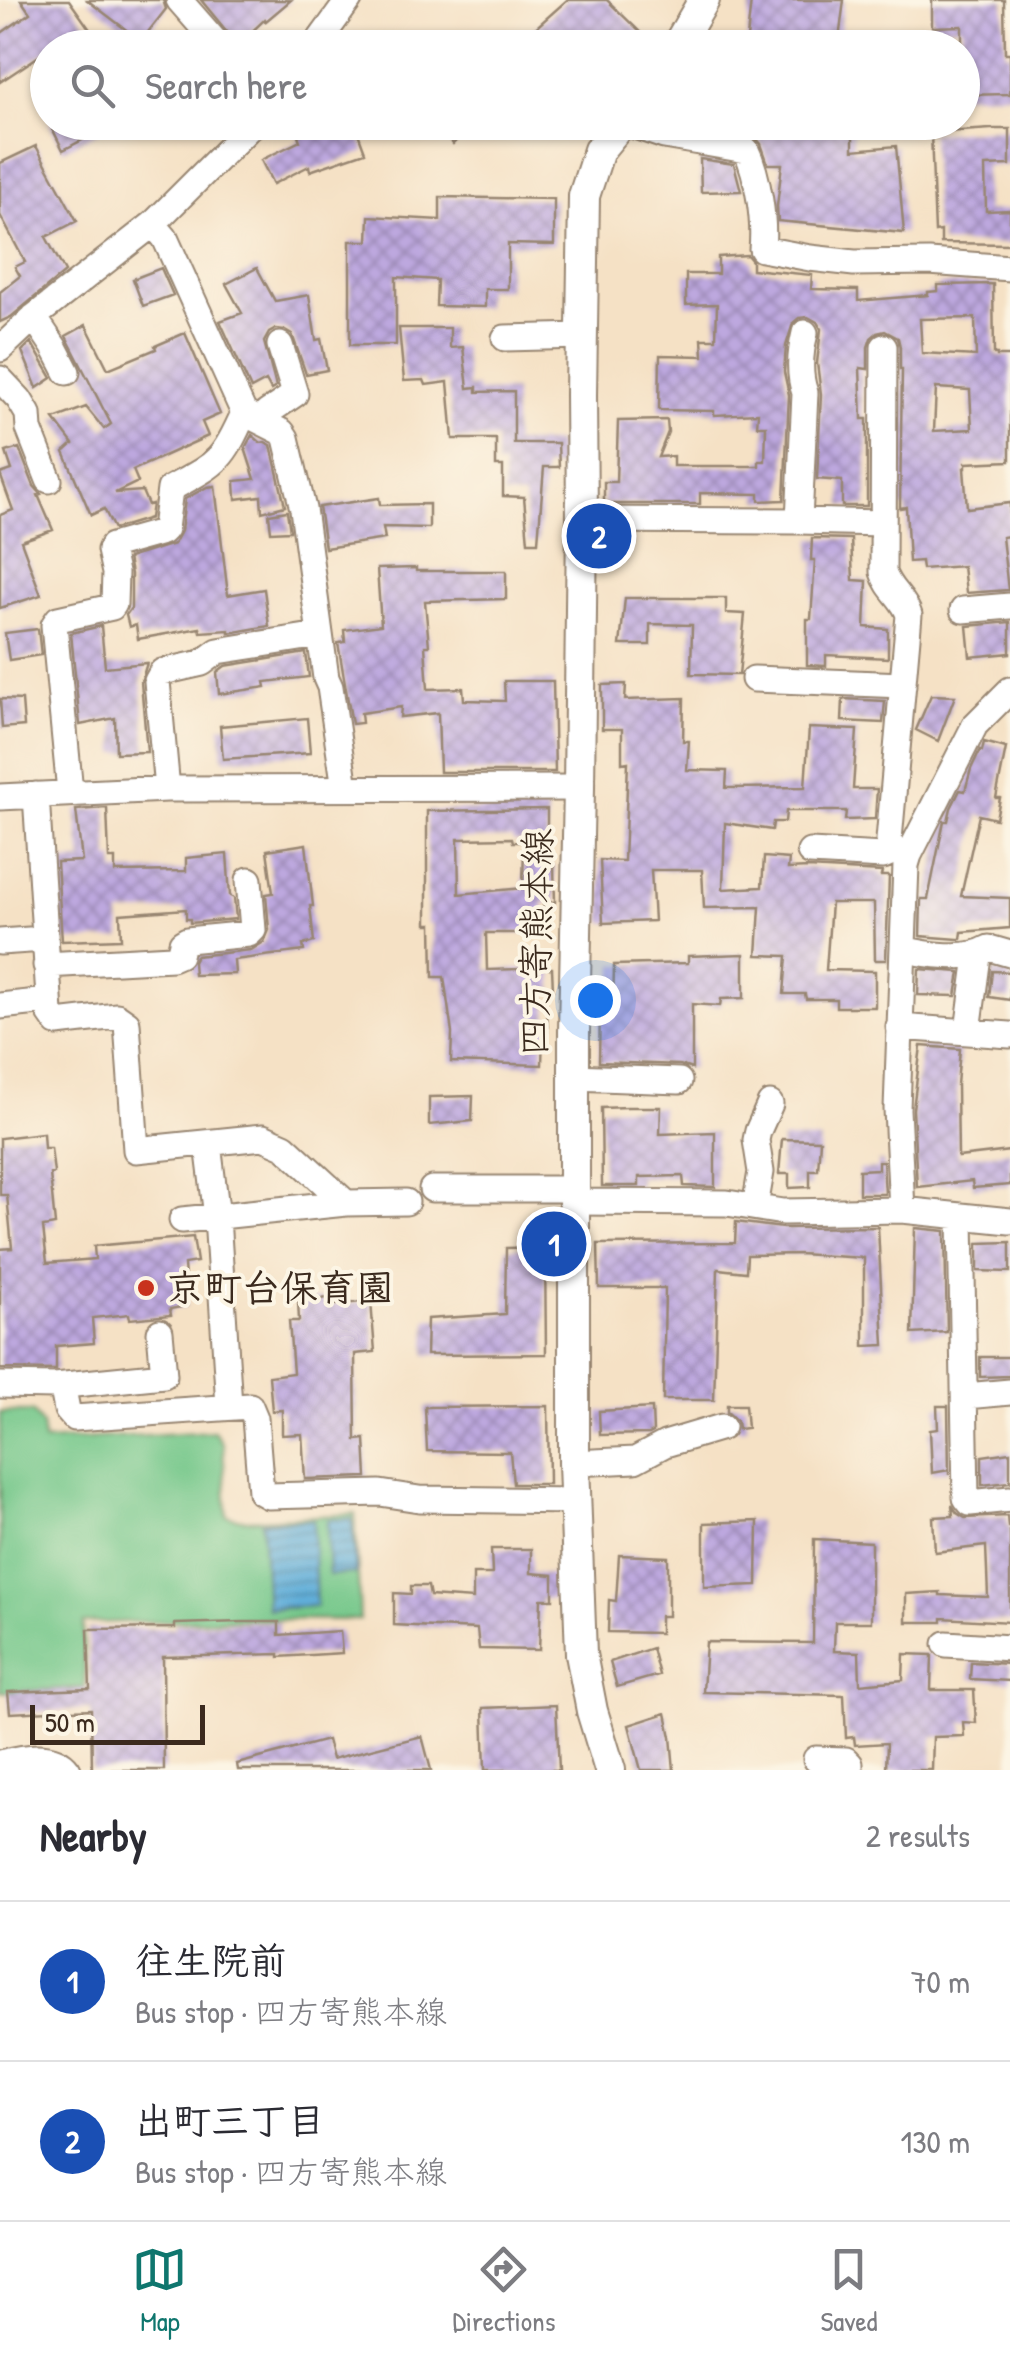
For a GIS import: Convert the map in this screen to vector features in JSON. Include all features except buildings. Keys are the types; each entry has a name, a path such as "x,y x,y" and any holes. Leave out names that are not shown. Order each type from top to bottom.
{"main road":[{"path":"686,30 704,0"},
{"name":"四方寄熊本線","path":"607,140 599,150 584,196 573,1196 574,1463 581,1654 592,1711 610,1770"}],"street":[{"path":"178,0 205,30"},
{"path":"327,30 349,0"},
{"path":"0,349 34,317 153,224 236,140"},
{"path":"687,140 746,150 752,162 762,218 762,249 854,263 929,262 1010,268"},
{"path":"153,224 166,238 253,416 286,438 303,509 345,788"},
{"path":"34,317 68,372"},
{"path":"799,520 805,393 800,380 805,333"},
{"path":"506,338 582,336"},
{"path":"70,792 54,625 58,619 112,608 112,546 162,532 170,489 223,456 253,416 266,413 296,394 280,345"},
{"path":"884,347 883,572 886,583 906,604 909,615 889,840 902,853 906,865 897,1108 902,1210"},
{"path":"0,379 28,414 29,429 49,480"},
{"path":"582,520 882,524"},
{"path":"963,610 1010,606"},
{"path":"167,789 156,681 162,672 202,664 218,651 320,635"},
{"path":"754,679 903,685"},
{"path":"902,853 975,726 1010,690"},
{"path":"0,797 167,789 579,788"},
{"path":"36,795 50,1013 56,1022 117,1016 127,1023 136,1150 264,1137 284,1146 346,1203"},
{"path":"810,852 883,856 902,853"},
{"path":"46,965 172,958 179,956 182,943 187,940 250,934 253,930 249,880"},
{"path":"0,942 44,939"},
{"path":"903,949 920,954 978,956 989,948 1010,954"},
{"path":"968,1031 978,956"},
{"path":"0,1006 48,1001"},
{"path":"899,1027 1010,1035"},
{"path":"574,1077 679,1080"},
{"path":"755,1208 760,1172 758,1131 770,1104"},
{"path":"208,1144 217,1218 229,1406"},
{"path":"432,1188 727,1203 784,1212 902,1210 1010,1221"},
{"path":"182,1220 346,1203 406,1202"},
{"path":"961,1218 966,1498 970,1504 1010,1498"},
{"path":"0,1386 54,1386 164,1375 160,1332"},
{"path":"54,1386 63,1390 67,1410 74,1418 250,1406 255,1418 261,1492 268,1496 380,1493 420,1500 575,1501"},
{"path":"966,1396 1010,1392"},
{"path":"574,1463 635,1460 665,1444 722,1427"},
{"path":"946,1644 1010,1648"},
{"path":"0,1763 47,1758 62,1762 68,1770"},
{"path":"816,1759 846,1760 850,1770"}],"green space":[{"path":"0,1412 33,1412 42,1425 44,1441 214,1431 223,1444 227,1516 247,1520 355,1514 360,1620 83,1623 85,1688 0,1692"}],"water":[{"path":"352,1519 356,1573 329,1575 327,1520"},
{"path":"313,1520 316,1606 267,1609 262,1522"}],"place":[{"name":"出町三丁目","path":"599,536"},
{"name":"往生院前","path":"554,1244"},
{"name":"京町台保育園","path":"146,1288"}]}
